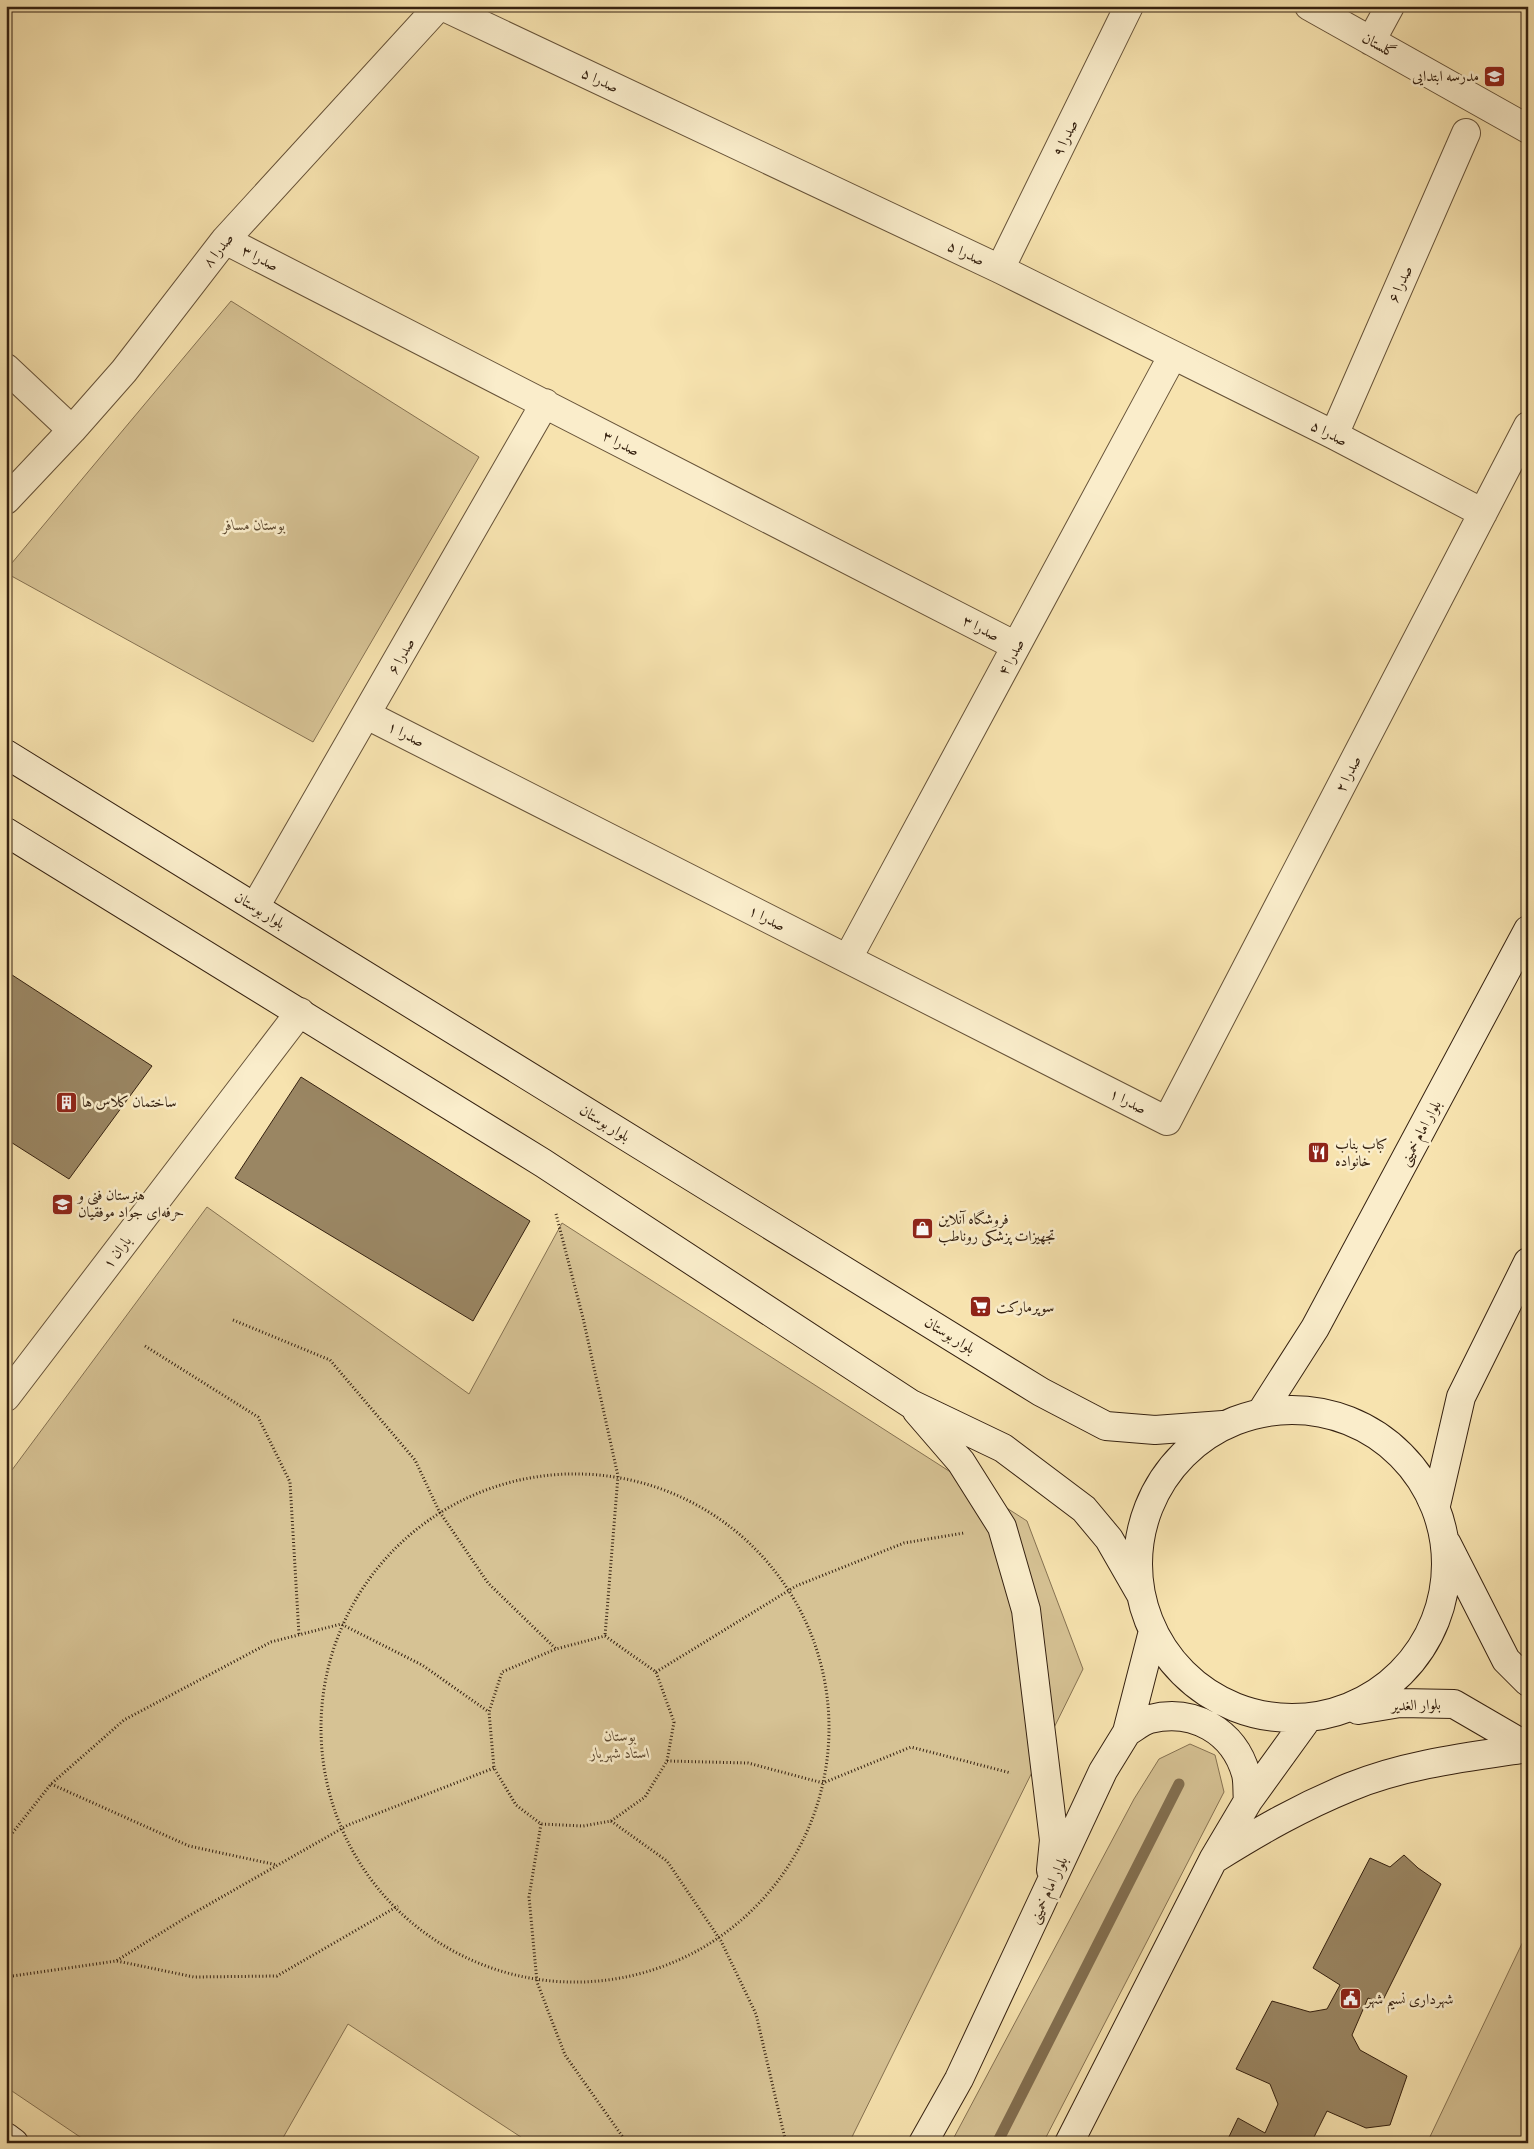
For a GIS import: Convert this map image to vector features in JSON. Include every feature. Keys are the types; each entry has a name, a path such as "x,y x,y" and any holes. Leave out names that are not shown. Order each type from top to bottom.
{"street":[{"name":"صدرا ۸","path":"6,500 124,371 225,240 441,6"},
{"name":"صدرا ۵","path":"441,6 1000,269 1334,435 1483,513"},
{"name":"صدرا ۹","path":"1000,269 1129,6"},
{"name":"گلستان","path":"1309,6 1528,129"},
{"path":"1371,41 1390,6"},
{"name":"صدرا ۶","path":"1334,435 1466,133"},
{"name":"صدرا ۳","path":"225,240 1016,646"},
{"name":"صدرا ۴","path":"848,958 1173,355"},
{"path":"6,368 72,430"},
{"name":"صدرا ۶","path":"255,907 545,403"},
{"name":"صدرا ۲","path":"1167,1121 1528,426"},
{"name":"صدرا ۱","path":"367,714 1167,1121"},
{"name":"بلوار بوستان","path":"6,754 1041,1392 1106,1426 1155,1430 1223,1425"},
{"path":"6,832 543,1163 911,1404 1003,1448 1084,1509 1109,1539 1140,1592 1153,1631 1174,1663 1201,1689 1234,1707 1270,1717 1316,1717 1368,1700 1405,1671 1431,1633 1446,1588 1446,1542"},
{"name":"بلوار امام خمینی","path":"1262,1411 1315,1328 1528,930"},
{"name":"باران ۱","path":"6,1397 300,1012"},
{"path":"1436,1505 1461,1397 1528,1262"},
{"path":"911,1404 961,1462 1002,1527 1026,1610 1054,1840 1048,1888"},
{"path":"1140,1592 1138,1552 1146,1513 1163,1477 1190,1446 1223,1425 1262,1411 1305,1409 1346,1418 1384,1438 1415,1468 1436,1505 1446,1542 1506,1660 1528,1682"},
{"name":"بلوار امام خمینی","path":"923,2143 960,2079 1103,1771 1127,1732 1153,1631"},
{"name":"بلوار الغدیر","path":"1316,1717 1400,1703 1454,1704 1528,1748"},
{"path":"1127,1732 1148,1720 1174,1715 1199,1720 1221,1732 1238,1751 1246,1775 1248,1801"},
{"path":"1069,2143 1213,1860 1248,1801 1316,1717"},
{"path":"1213,1860 1282,1817 1352,1786 1431,1763 1528,1748"},
{"path":"6,2138 14,2143"}],"path":[{"path":"543,1163 583,1318 618,1476 605,1636"},
{"path":"233,1320 330,1360 415,1460 439,1512 488,1583 556,1649"},
{"path":"145,1346 258,1417 290,1482 299,1634"},
{"path":"394,1542 439,1512 542,1473 618,1476 671,1488"},
{"path":"695,1499 727,1532"},
{"path":"656,1672 796,1586 904,1542 1002,1527"},
{"path":"748,1551 796,1586 799,1595"},
{"path":"325,1658 371,1569"},
{"path":"801,1604 820,1674 821,1694"},
{"path":"6,1841 51,1784 124,1720 271,1642 299,1634 341,1624 422,1665 489,1712"},
{"path":"605,1636 656,1672 674,1722 667,1761 645,1797 611,1821 583,1826 541,1824 516,1805 494,1768 489,1712 502,1672 556,1649 605,1636"},
{"path":"319,1684 328,1739"},
{"path":"667,1761 748,1763 823,1782 912,1747 1048,1783"},
{"path":"648,1976 721,1941 783,1880 823,1782 822,1753"},
{"path":"116,1961 185,1918 348,1826 494,1768"},
{"path":"51,1784 189,1846 278,1865"},
{"path":"345,1818 364,1870 433,1943 538,1982 631,1981"},
{"path":"611,1821 667,1861 721,1941 756,2014 786,2143"},
{"path":"541,1824 529,1897 538,1982 565,2055 627,2143"},
{"path":"6,1977 116,1961 194,1978 276,1976 398,1906"}],"green space":[{"name":"بوستان مسافر","path":"231,301 479,457 313,742 6,573 6,570"},
{"name":"بوستان استاد شهریار","path":"207,1207 469,1394 562,1223 1027,1521 1083,1669 849,2143 530,2143 348,2024 280,2143 89,2143 6,2087 6,1821 11,1814 6,1810 6,1478"},
{"path":"1190,1744 1215,1755 1224,1792 1043,2143 951,2143 1134,1799 1159,1759"},
{"path":"1528,1931 1528,2143 1427,2143"}],"building":[{"name":"ساختمان کلاس ها","path":"6,971 152,1066 69,1179 6,1139"},
{"path":"301,1077 530,1221 473,1321 235,1178"},
{"name":"شهرداری نسیم شهر","path":"1404,1855 1418,1868 1441,1884 1381,2004 1368,1998 1352,2035 1360,2050 1407,2076 1390,2125 1366,2128 1327,2111 1311,2143 1226,2143 1238,2118 1265,2133 1278,2104 1270,2084 1236,2069 1272,2001 1310,2012 1327,2009 1340,1985 1313,1968 1370,1858 1390,1867"}],"waterway":[{"path":"997,2143 1179,1784"}],"place":[{"name":"مدرسه ابتدایی","path":"1495,76"},
{"name":"ساختمان کلاس ها","path":"66,1102"},
{"name":"کباب بناب خانواده","path":"1319,1153"},
{"name":"هنرستان فنی و حرفه‌ای جواد موفقیان","path":"62,1204"},
{"name":"فروشگاه آنلاین تجهیزات پزشکی روناطب","path":"922,1228"},
{"name":"سوپرمارکت","path":"980,1307"},
{"name":"شهرداری نسیم شهر","path":"1350,1999"}]}
